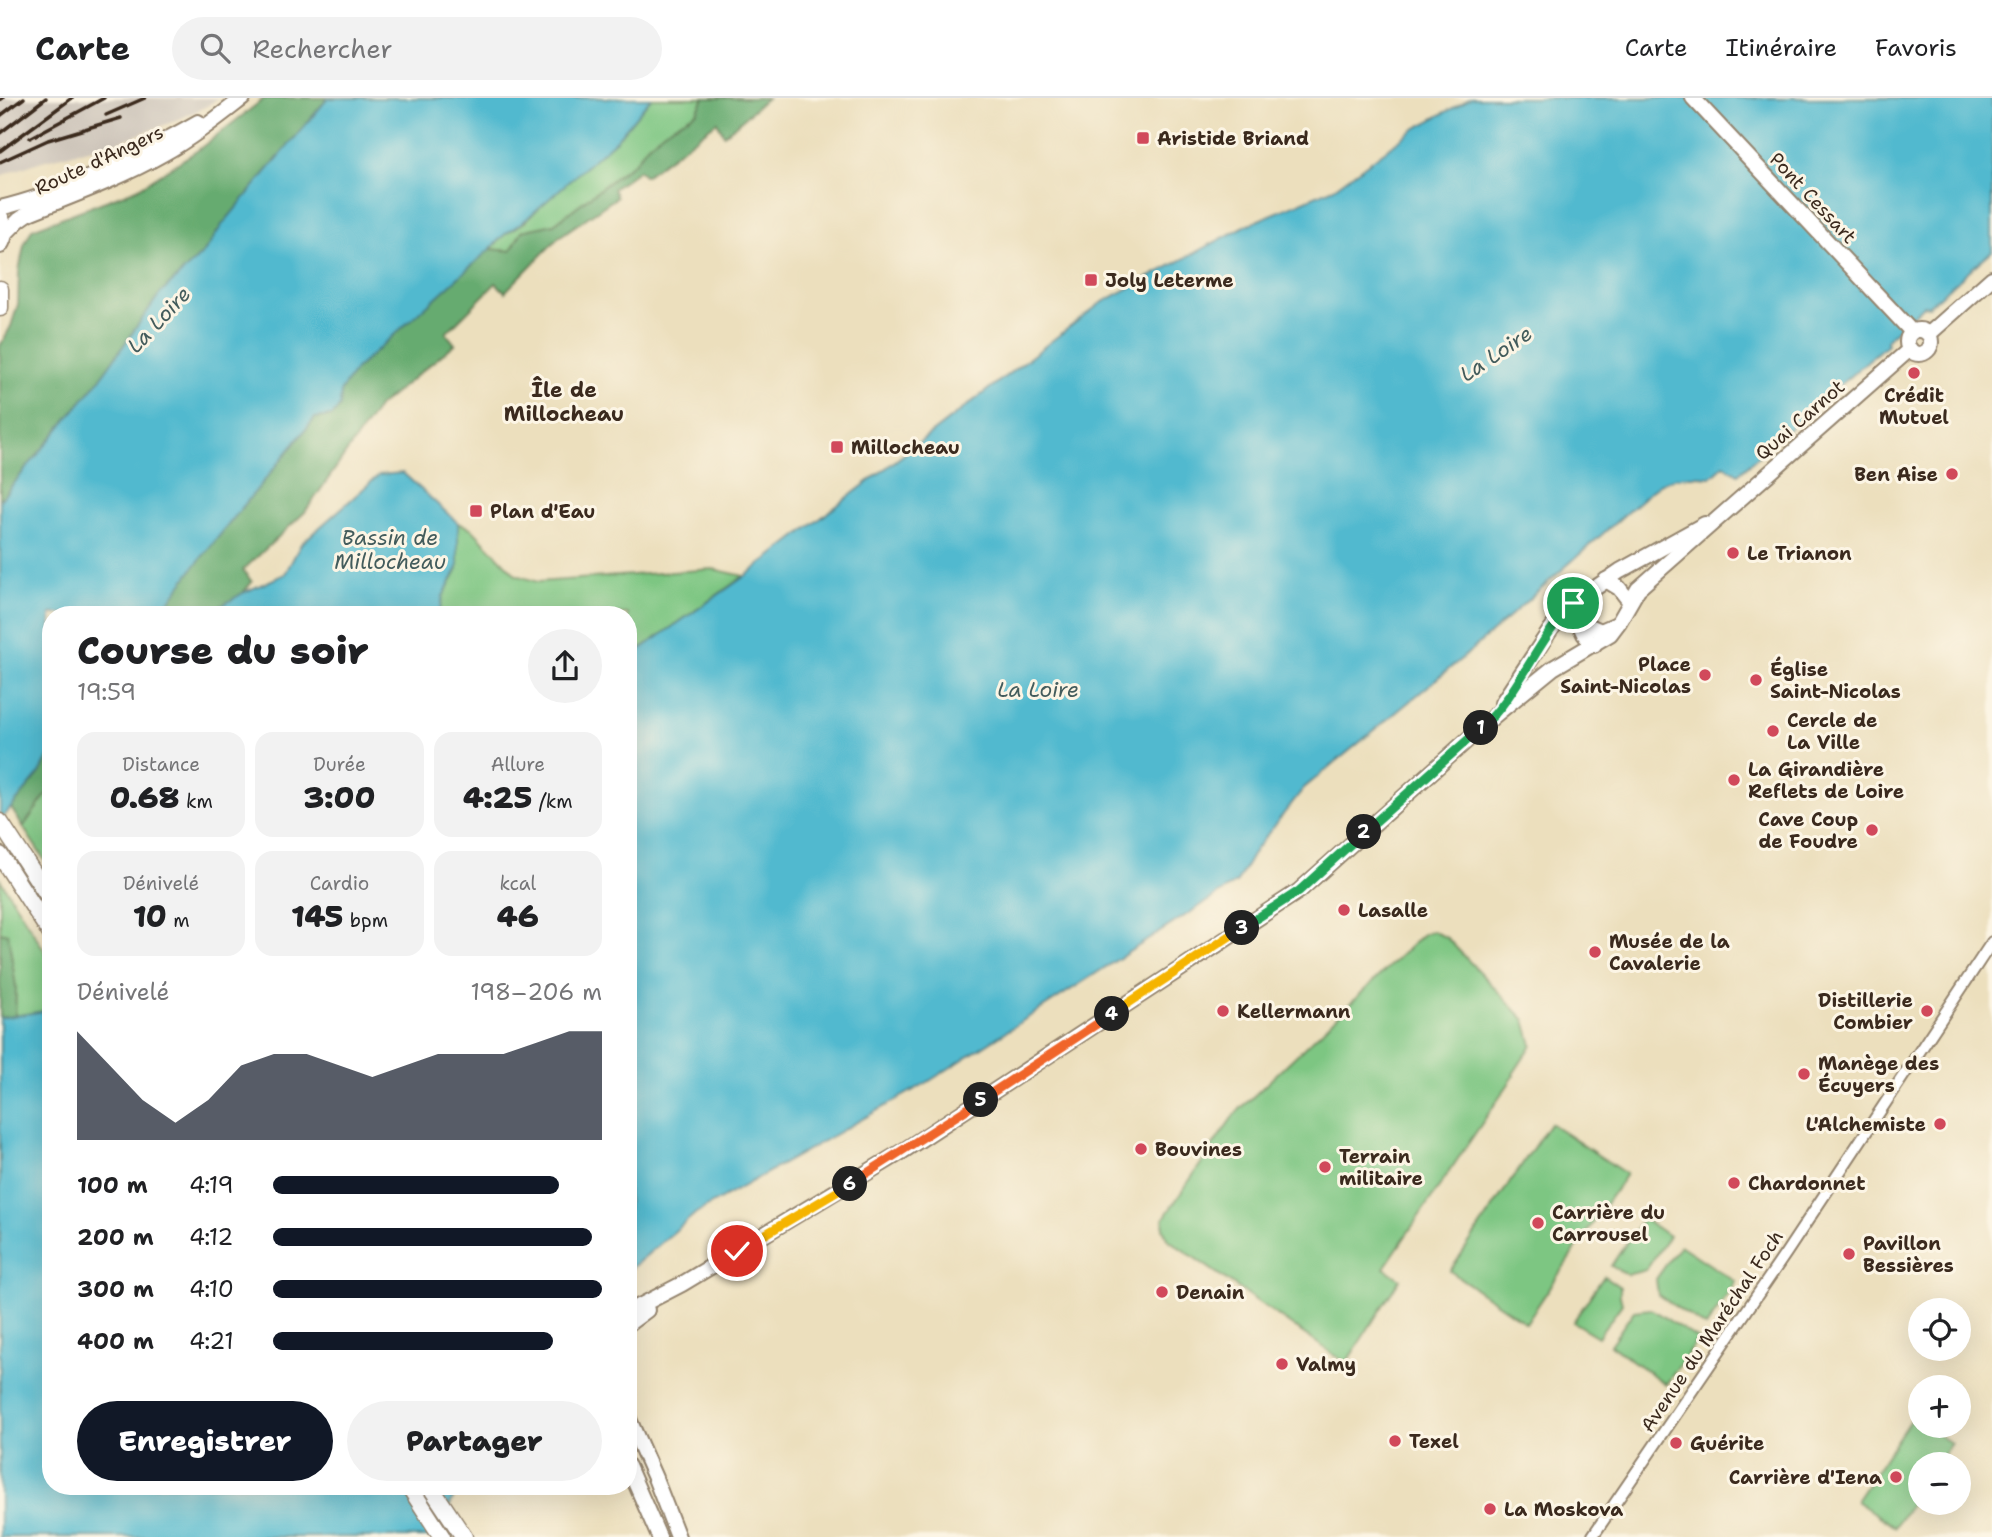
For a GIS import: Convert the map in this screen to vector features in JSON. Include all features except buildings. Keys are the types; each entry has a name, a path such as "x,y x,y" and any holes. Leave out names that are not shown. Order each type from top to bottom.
{"highway":[{"path":"0,289 0,309"},
{"path":"0,822 42,886"},
{"path":"0,856 42,920"},
{"path":"415,1495 442,1537"},
{"path":"436,1495 464,1537"}],"main road":[{"name":"Route d'Angers","path":"0,208 55,190 143,152 241,98"},
{"name":"Route d'Angers","path":"3,240 19,219 162,155 205,128 241,98"},
{"name":"Pont Cessart","path":"1693,98 1908,328"},
{"path":"0,215 5,224 3,240"},
{"path":"1928,334 1992,278"},
{"path":"1908,328 1920,329 1928,334 1931,342 1927,351 1919,354 1910,349 1907,342 1908,328"},
{"name":"Quai Carnot","path":"1494,716 1553,668 1610,634 1638,589 1910,349"},
{"name":"Quai Carnot","path":"1494,716 1556,622 1573,603 1606,580 1715,520"},
{"path":"1606,580 1619,588 1630,602"},
{"path":"1591,590 1580,606 1580,622 1583,634 1594,645"},
{"path":"1580,622 1601,631 1619,622"},
{"path":"637,1307 681,1284 914,1144 1299,891 1494,716"},
{"path":"637,1317 681,1284"},
{"path":"637,1438 678,1537"},
{"path":"637,1487 659,1537"}],"street":[{"name":"Avenue du Maréchal Foch","path":"1592,1537 1786,1253 1992,942"}],"shaded area":[{"path":"0,98 218,98 175,121 121,141 42,161 0,176"}],"green space":[{"path":"265,98 328,98 222,225 205,251 159,295 98,382 0,500 0,346 11,326 18,304 19,271 24,245 32,229 137,189 198,150"},
{"path":"651,98 704,98 697,112 664,131 647,146 635,162 554,224 522,231 511,251 491,249 617,139"},
{"path":"704,98 767,98 724,135 717,122 645,176 639,170 613,189 617,197 559,237 505,292 496,283 446,333 455,344 379,406 305,512 243,570 252,582 243,593 221,606 166,606 193,568 315,418 332,416 340,406 341,390 356,369 490,249 511,251 522,231 554,224 635,162 647,146 664,131 697,112"},
{"path":"458,523 471,528 516,575 538,582 713,569 744,576 637,652 637,606 441,606 443,596 458,568"},
{"path":"42,769 42,801 23,827 11,808"},
{"path":"42,801 42,856 23,827"},
{"path":"0,879 42,947 42,1012 15,1016 16,987 8,934 0,932"},
{"name":"Terrain militaire","path":"1433,931 1447,938 1525,1020 1532,1045 1514,1076 1384,1268 1400,1279 1346,1363 1169,1240 1163,1229 1164,1218 1234,1115 1423,934"},
{"path":"0,932 8,934 16,987 15,1016 0,1018"},
{"name":"Carrière du Carrousel","path":"1550,1123 1626,1174 1526,1323 1450,1271"},
{"path":"1643,1218 1669,1236 1646,1270 1627,1275 1611,1266"},
{"path":"1680,1245 1736,1282 1706,1327 1658,1295 1656,1279"},
{"path":"1604,1276 1620,1287 1622,1304 1598,1337 1573,1322"},
{"path":"1651,1309 1698,1339 1666,1384 1610,1345 1634,1311"},
{"name":"Carrière d'Iena","path":"1908,1423 1908,1438 1943,1438 1951,1443 1945,1452 1908,1452 1908,1508 1895,1527 1856,1501"}],"water":[{"name":"La Loire","path":"328,98 651,98 617,139 524,221 504,235 356,369 341,390 340,406 332,416 315,418 193,568 166,606 42,606 42,769 0,821 0,500 98,382 159,295 205,251 222,225"},
{"name":"La Loire","path":"1471,98 1992,98 1992,251 1928,306 1923,305 1886,340 1887,344 1738,474 1724,465 1711,477 1685,476 1659,484 1466,655 1304,788 1255,850 1237,882 928,1082 696,1213 637,1263 637,652 748,574 1101,303 1247,225 1334,188 1413,130"},
{"name":"Bassin de Millocheau","path":"403,473 458,523 458,568 443,596 441,606 221,606 285,574 301,544 379,475"},
{"path":"42,1011 42,1495 455,1495 435,1537 0,1537 0,1018"}],"railway":[{"path":"0,116 24,98"},
{"path":"0,133 46,98"},
{"path":"0,151 72,98"},
{"path":"30,138 104,98"},
{"path":"106,115 145,98"},
{"path":"0,162 48,140 121,118"}],"place":[{"name":"Aristide Briand","path":"1143,138"},
{"name":"Joly Leterme","path":"1091,280"},
{"name":"Crédit Mutuel","path":"1914,373"},
{"name":"Millocheau","path":"837,447"},
{"name":"Ben Aise","path":"1952,474"},
{"name":"Plan d'Eau","path":"476,511"},
{"name":"Le Trianon","path":"1733,553"},
{"name":"Place Saint-Nicolas","path":"1705,675"},
{"name":"Église Saint-Nicolas","path":"1756,680"},
{"name":"Cercle de La Ville","path":"1773,731"},
{"name":"La Girandière Reflets de Loire","path":"1734,780"},
{"name":"Cave Coup de Foudre","path":"1872,830"},
{"name":"Lasalle","path":"1344,910"},
{"name":"Musée de la Cavalerie","path":"1595,952"},
{"name":"Kellermann","path":"1223,1011"},
{"name":"Distillerie Combier","path":"1927,1011"},
{"name":"Manège des Écuyers","path":"1804,1074"},
{"name":"L'Alchemiste","path":"1940,1124"},
{"name":"Bouvines","path":"1141,1149"},
{"name":"Terrain militaire","path":"1325,1167"},
{"name":"Chardonnet","path":"1734,1183"},
{"name":"Carrière du Carrousel","path":"1538,1223"},
{"name":"Pavillon Bessières","path":"1849,1254"},
{"name":"Denain","path":"1162,1292"},
{"name":"Valmy","path":"1282,1364"},
{"name":"Texel","path":"1395,1441"},
{"name":"Guérite","path":"1676,1443"},
{"name":"Carrière d'Iena","path":"1896,1477"},
{"name":"La Moskova","path":"1490,1509"}],"district":[{"name":"Île de Millocheau","path":"564,402"}],"route":[{"path":"737,1251 935,1131 1299,891 1494,716 1551,629 1573,603"}]}
